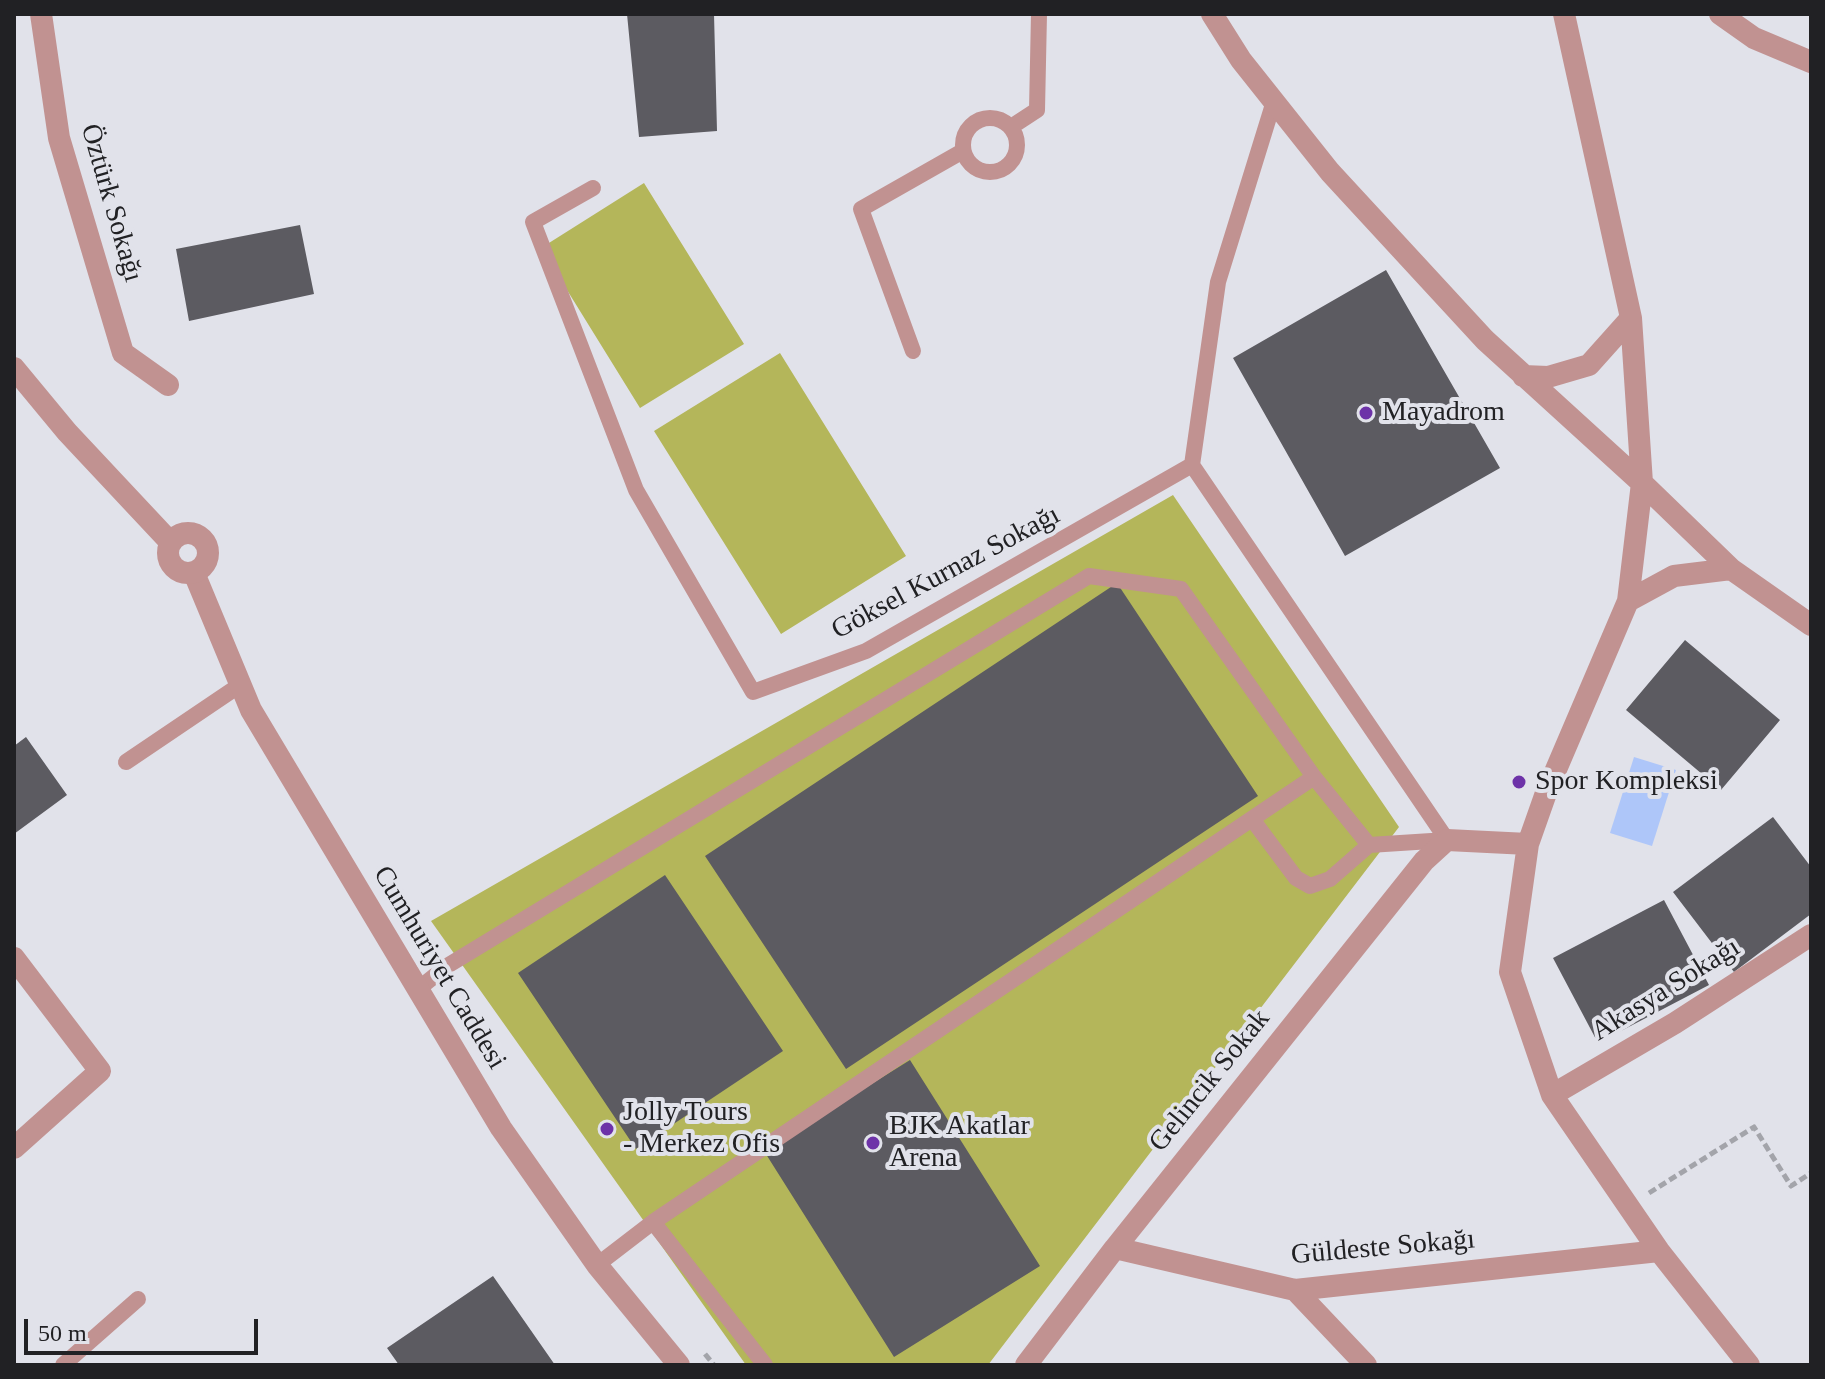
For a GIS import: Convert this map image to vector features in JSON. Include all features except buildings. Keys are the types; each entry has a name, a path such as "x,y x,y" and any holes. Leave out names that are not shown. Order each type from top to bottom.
{"street":[{"name":"Öztürk Sokağı","path":"41,14 59,138 123,353 168,385"},
{"path":"1212,14 1241,60 1330,172 1485,340 1731,569 1811,625"},
{"path":"1564,14 1631,318 1642,483 1628,601 1546,793 1528,844 1510,972 1552,1095 1659,1251 1749,1365"},
{"path":"1720,14 1754,38 1811,62"},
{"path":"1523,376 1548,377 1589,365 1631,318"},
{"path":"14,368 67,432 171,543"},
{"path":"182,534 196,534 208,548 207,560 194,573 180,572 168,556 171,543 182,534"},
{"path":"1628,601 1674,576 1731,569"},
{"name":"Cumhuriyet Caddesi","path":"194,573 251,710 501,1128 597,1265 679,1365"},
{"path":"1447,840 1528,844"},
{"name":"Gelincik Sokak","path":"1026,1365 1115,1248 1424,861 1447,840"},
{"name":"Akasya Sokağı","path":"1552,1095 1675,1023 1811,935"},
{"path":"14,958 100,1071 14,1148"},
{"name":"Güldeste Sokağı","path":"1115,1248 1295,1290 1659,1251"},
{"path":"1295,1290 1366,1365"}],"lane":[{"path":"1011,127 1037,110 1039,14"},
{"path":"1274,101 1218,282 1192,465 1447,840"},
{"path":"985,118 999,118 1011,127 1018,146 1011,164 993,173 974,168 963,151 963,137 972,124 985,118"},
{"path":"913,351 861,209 963,151"},
{"name":"Göksel Kurnaz Sokağı","path":"593,188 533,222 636,490 753,692 866,651 1192,465"},
{"path":"417,990 447,966 1089,576 1181,589 1314,777 1369,845"},
{"path":"126,762 240,685"},
{"path":"597,1265 653,1222 1314,777"},
{"path":"1252,819 1296,878 1310,886 1330,879 1369,845 1447,840"},
{"path":"653,1222 765,1365"},
{"path":"63,1365 138,1299"}],"path":[{"path":"1628,1206 1754,1127 1791,1186 1811,1173"}],"shaded area":[{"path":"644,183 744,344 640,408 541,248"},
{"path":"780,353 906,556 781,634 654,431"},
{"name":"BJK Akatlar Arena","path":"1173,495 1399,827 988,1365 746,1365 431,921"}],"water":[{"path":"1634,757 1676,770 1652,846 1610,833"}],"place":[{"name":"Mayadrom","path":"1366,413"},
{"name":"Spor Kompleksi","path":"1519,782"},
{"name":"Jolly Tours - Merkez Ofis","path":"607,1129"},
{"name":"BJK Akatlar Arena","path":"873,1143"}]}
